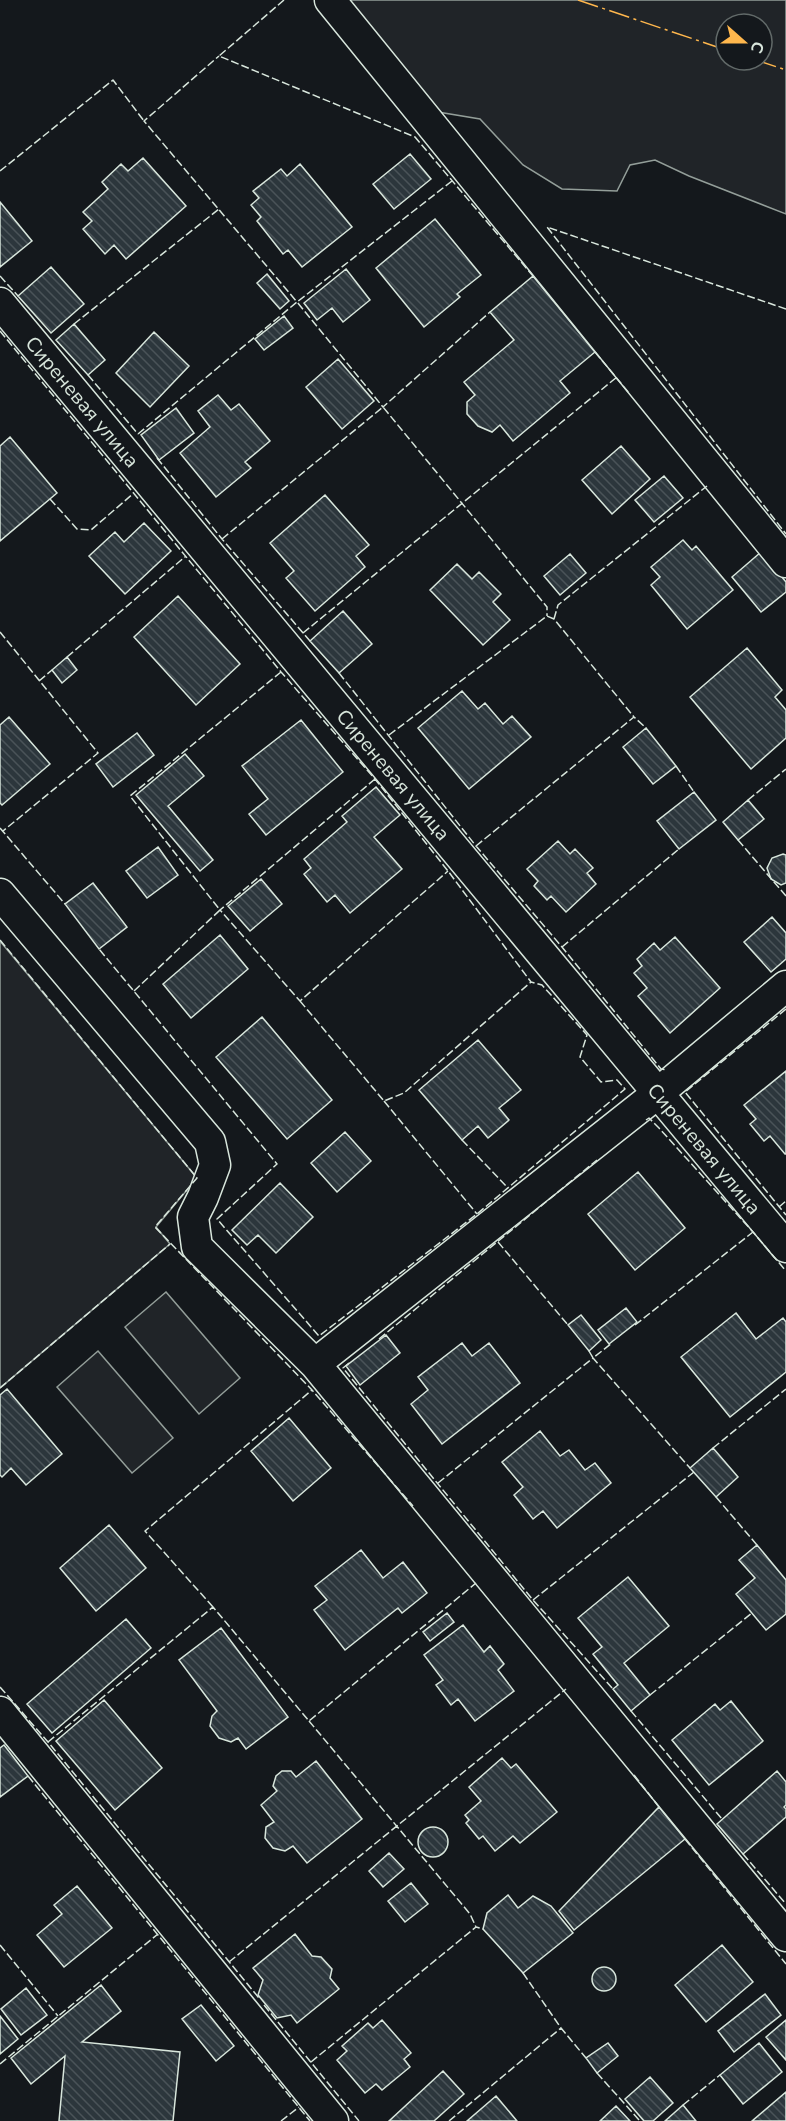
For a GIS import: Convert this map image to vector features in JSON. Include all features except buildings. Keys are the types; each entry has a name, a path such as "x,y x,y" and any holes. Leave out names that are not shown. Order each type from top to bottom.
{"street":[{"path":"330,0 786,562"},
{"name":"Сиреневая улица","path":"0,303 786,1247"},
{"path":"0,894 210,1142 215,1165 193,1217 197,1247 315,1364 786,1936"},
{"path":"315,1364 658,1093 786,986"},
{"path":"0,1712 333,2121"}],"shaded area":[{"path":"349,0 786,0 786,214 689,176 655,160 630,165 617,191 562,189 523,165 480,119 438,112"},
{"path":"0,941 197,1178 156,1227 170,1244 0,1388"},
{"path":"166,1292 240,1378 199,1414 125,1327"},
{"path":"98,1351 173,1438 132,1473 57,1387"}],"fence":[{"path":"284,0 219,56 415,137 533,276"},
{"path":"138,434 297,302 144,121 219,56"},
{"path":"0,171 113,80 144,121"},
{"path":"452,181 297,302 383,407 490,312"},
{"path":"74,324 219,209"},
{"path":"786,309 547,227 786,534"},
{"path":"0,276 18,296"},
{"path":"0,331 281,672 375,779 448,871 531,982 542,985 587,1035 580,1057 601,1082 617,1080 625,1089 477,1214 319,1336 217,1219 277,1164 99,949"},
{"path":"595,352 629,393"},
{"path":"88,375 138,434"},
{"path":"303,633 617,377"},
{"path":"222,539 383,407 547,607 547,616"},
{"path":"157,458 222,539 310,641"},
{"path":"554,619 558,605 707,486"},
{"path":"50,499 77,529 91,530 134,493"},
{"path":"67,657 186,556"},
{"path":"389,735 547,616 554,619 634,717"},
{"path":"0,632 98,753 3,831"},
{"path":"39,681 52,670"},
{"path":"134,991 220,910 130,796 281,672"},
{"path":"339,673 476,846 661,1069 667,1070"},
{"path":"476,846 634,717 646,728"},
{"path":"676,766 694,792"},
{"path":"748,800 786,769"},
{"path":"375,779 220,910 300,1001 448,871"},
{"path":"0,828 65,904"},
{"path":"738,840 786,896"},
{"path":"562,947 679,849"},
{"path":"0,940 197,1178 155,1227 312,1390 413,1506"},
{"path":"300,1001 384,1101 404,1093 531,982"},
{"path":"786,1009 685,1092 786,1215"},
{"path":"384,1101 477,1214"},
{"path":"646,1120 649,1118 659,1128 786,1271"},
{"path":"462,1140 508,1188"},
{"path":"379,1339 597,1160"},
{"path":"779,1207 786,1201"},
{"path":"635,1325 753,1232"},
{"path":"498,1242 568,1325"},
{"path":"0,1388 170,1244"},
{"path":"589,1351 593,1358 612,1343"},
{"path":"438,1483 593,1358 690,1468"},
{"path":"349,1363 343,1368 533,1600 613,1689"},
{"path":"713,1448 786,1389"},
{"path":"213,1607 145,1531 312,1390"},
{"path":"533,1600 694,1472"},
{"path":"716,1497 757,1545"},
{"path":"48,1742 213,1607 309,1721 476,1583"},
{"path":"650,1695 752,1613"},
{"path":"0,1687 259,1998"},
{"path":"229,1962 566,1689"},
{"path":"631,1711 722,1819"},
{"path":"309,1721 470,1914 476,1927"},
{"path":"634,1775 659,1807"},
{"path":"28,1776 310,2121"},
{"path":"685,1839 786,1964"},
{"path":"743,1854 786,1904"},
{"path":"311,2062 476,1927 483,1929"},
{"path":"0,2064 158,1934"},
{"path":"0,1945 58,2016"},
{"path":"523,1973 561,2028 586,2058"},
{"path":"264,2005 359,2121"},
{"path":"449,2121 561,2028"},
{"path":"597,2073 640,2121"},
{"path":"683,2105 720,2075"},
{"path":"281,2121 299,2107"}],"power":[{"path":"578,0 714,46"},
{"path":"774,66 786,70"}]}
